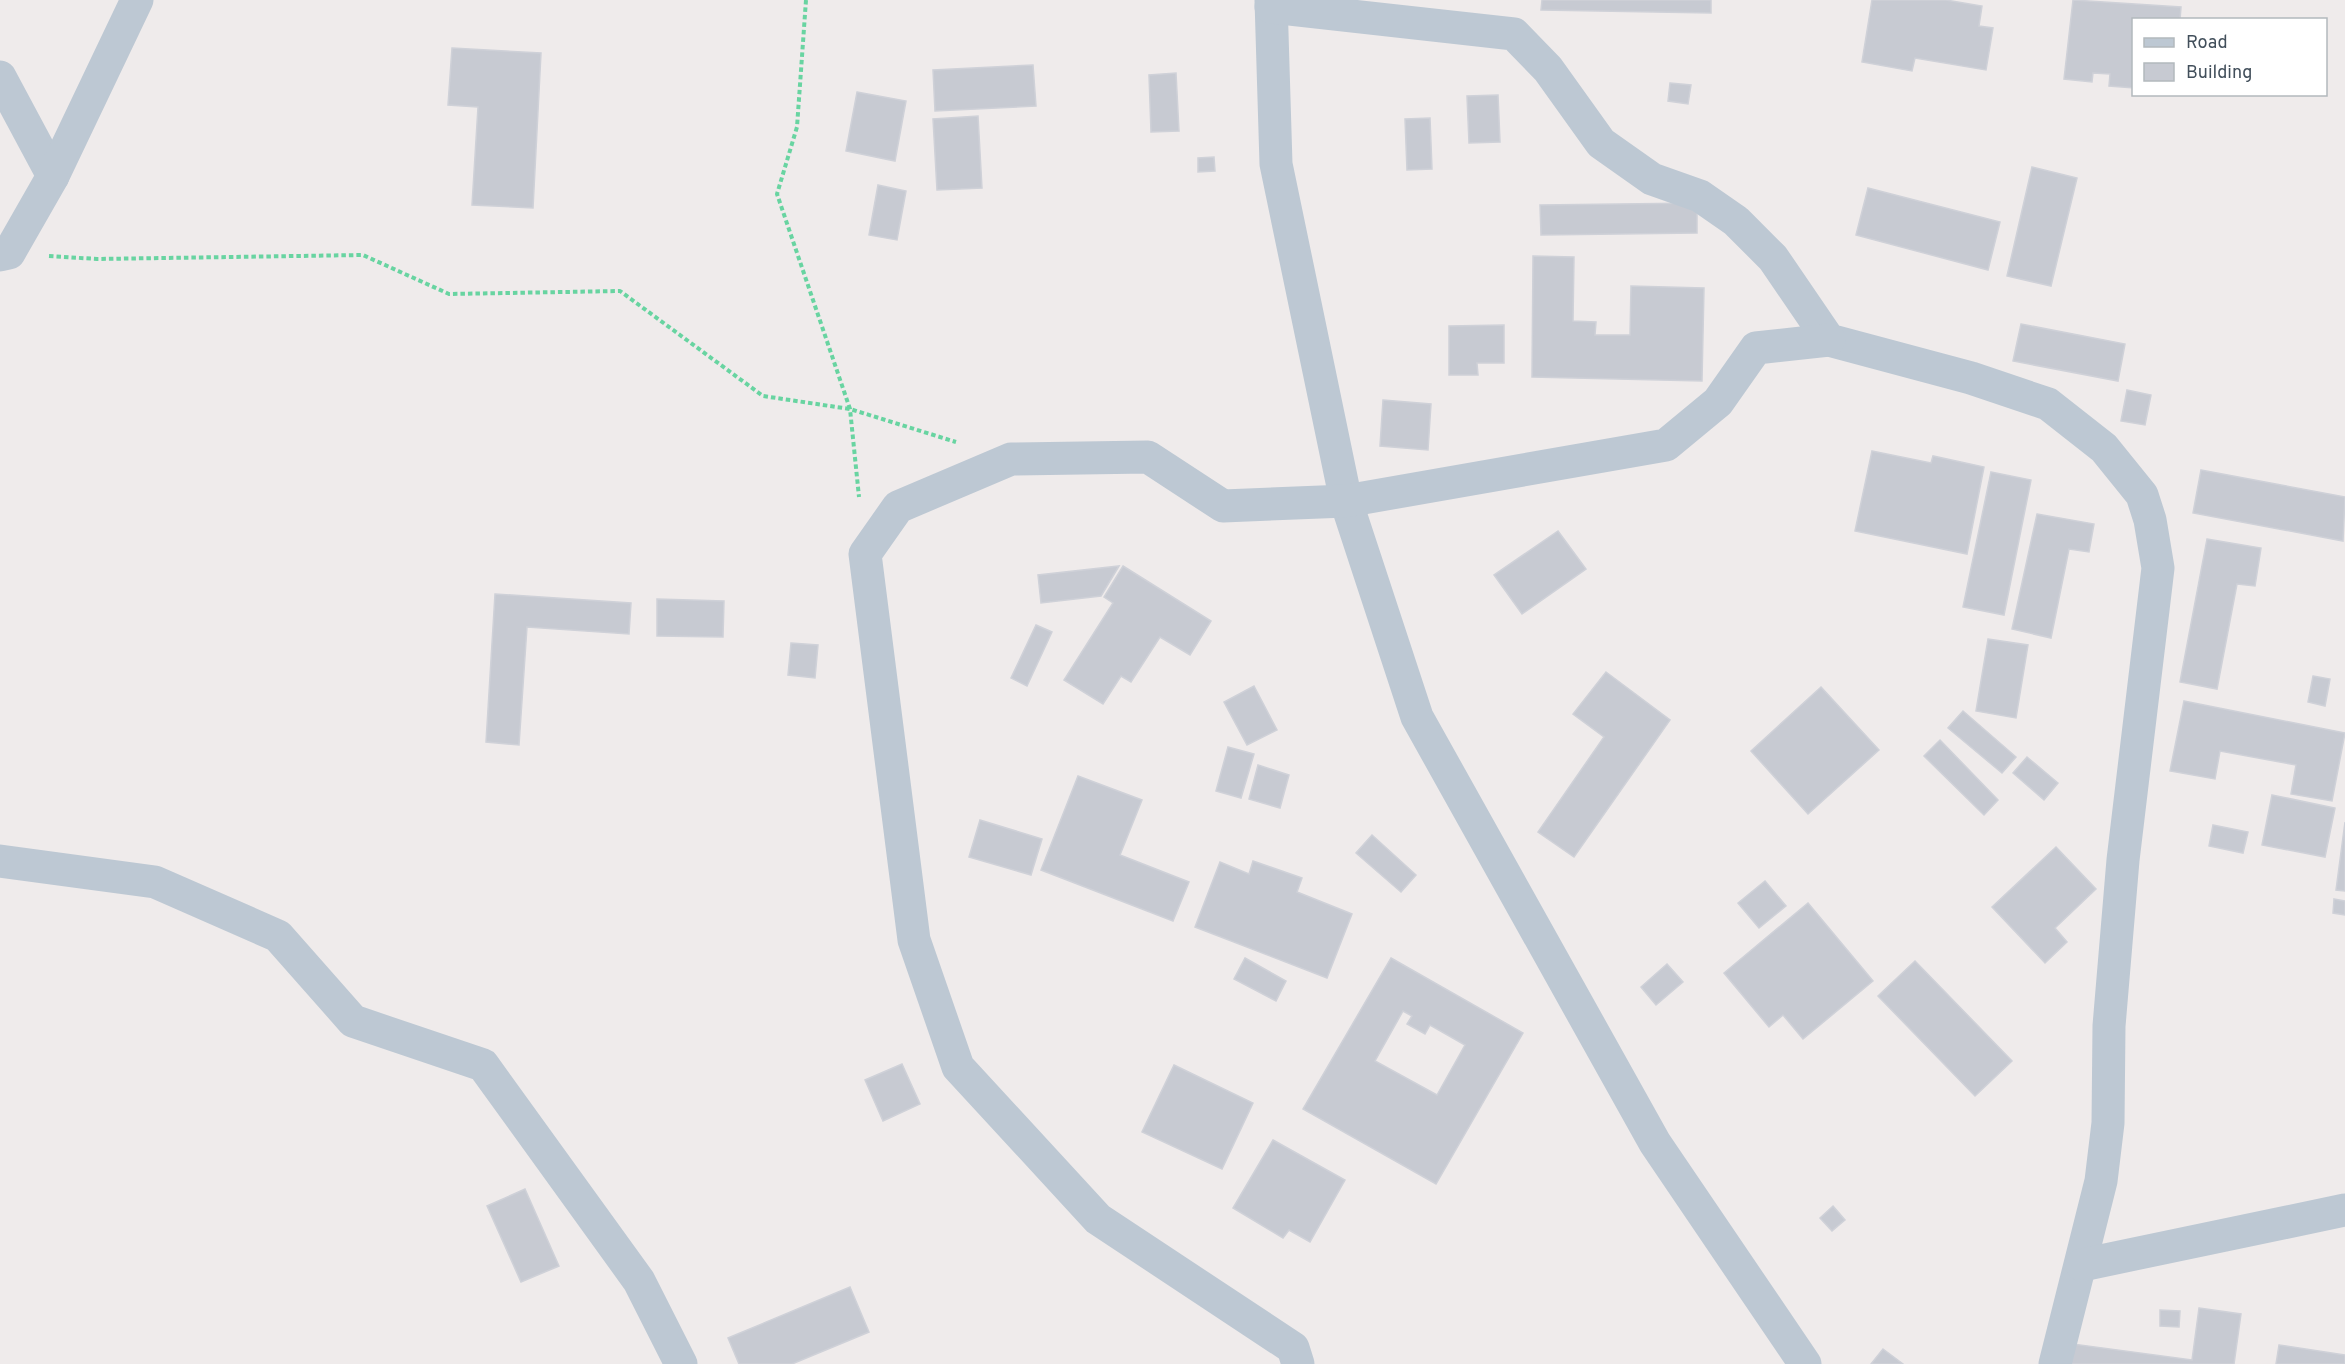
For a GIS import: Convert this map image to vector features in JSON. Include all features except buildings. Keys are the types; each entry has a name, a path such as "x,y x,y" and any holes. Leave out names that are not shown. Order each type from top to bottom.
{"street":[{"path":"5,254 53,176 137,0"},
{"path":"1804,1364 1655,1143 1417,717 1346,501 1276,164 1271,4 1514,34 1548,69 1601,143 1652,179 1700,196 1736,220 1773,258 1829,340"},
{"path":"0,77 53,176"},
{"path":"1298,1364 1293,1348 1098,1219 958,1067 914,940 865,554 898,507 1011,459 1148,457 1223,506 1346,501 1666,445 1718,402 1756,348 1829,340 1971,378 2048,404 2104,448 2142,495 2150,520 2158,568 2123,860 2109,1026 2108,1123 2101,1181 2082,1265 2055,1364"},
{"path":"0,861 155,882 278,936 352,1021 483,1065 639,1281 681,1364"},
{"path":"2082,1265 2345,1210"}],"path":[{"path":"806,0 797,128 777,194 850,409 859,498"},
{"path":"5,254 97,259 363,255 449,294 620,291 763,396 850,409 957,442"}]}
